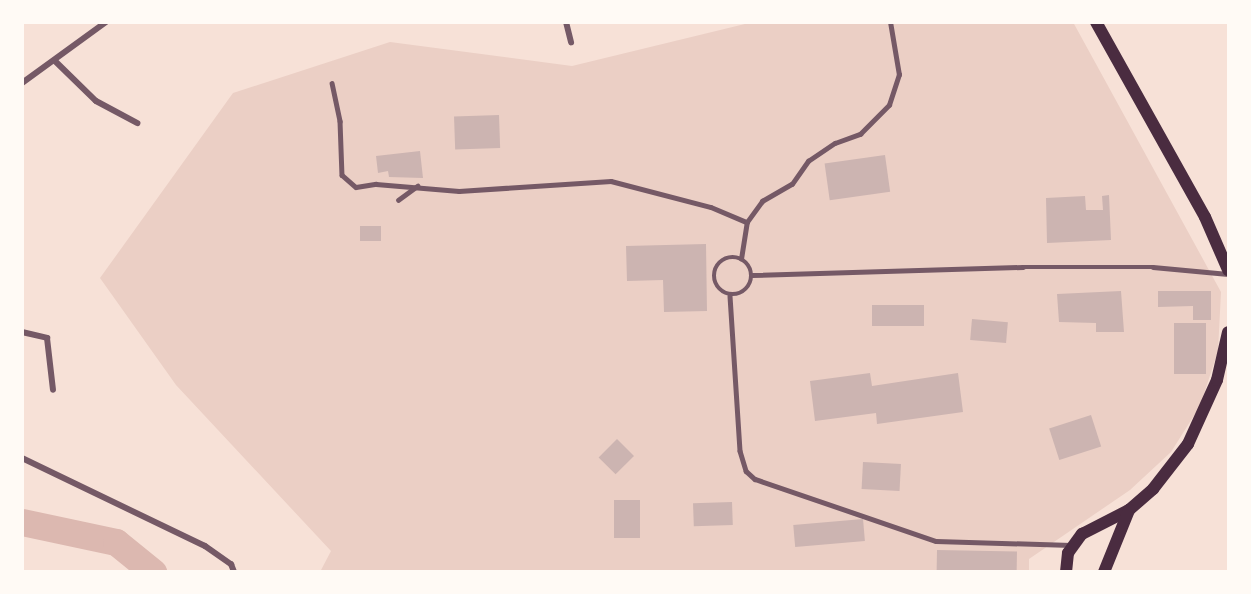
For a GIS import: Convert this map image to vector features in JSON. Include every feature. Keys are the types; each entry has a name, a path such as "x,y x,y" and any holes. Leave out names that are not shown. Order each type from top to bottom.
{"main road":[{"path":"1096,22 1205,217 1228,272"},
{"path":"1065,572 1070,549 1091,528 1129,510 1154,489 1188,444 1217,380 1228,332"},
{"path":"1104,572 1110,551 1129,510"}],"street":[{"path":"22,83 106,22"},
{"path":"566,22 571,42"},
{"path":"55,61 96,101 137,123"},
{"path":"22,332 47,338 53,390"},
{"path":"22,458 205,546 231,564 234,572"}],"lane":[{"path":"752,275 741,259 747,222 762,201 792,184 808,161 834,143 860,134 889,105 899,75 890,22"},
{"path":"332,83 340,121 342,174 356,187 376,184 459,191 611,181 711,207 747,222"},
{"path":"398,200 417,186"},
{"path":"741,259 728,257 717,265 713,277 718,289 730,296 746,291 752,275"},
{"path":"752,275 1023,267 1153,267 1228,272"},
{"path":"730,296 740,451 746,471 755,479 936,541 1070,549"}],"shaded area":[{"path":"1073,22 1221,292 1218,351 1200,406 1171,452 1130,490 1029,559 1029,571 320,572 331,551 176,385 100,278 233,93 390,42 572,66 749,23"}],"building":[{"path":"499,115 500,148 455,150 454,117"},
{"path":"420,151 423,178 389,177 388,171 378,173 376,156"},
{"path":"885,155 890,192 830,200 825,163"},
{"path":"1109,195 1111,240 1047,243 1046,198 1085,196 1086,210 1103,210 1102,196"},
{"path":"360,226 381,226 381,241 360,241"},
{"path":"706,244 707,311 664,312 663,280 627,281 626,246"},
{"path":"1121,291 1124,332 1096,332 1096,323 1059,322 1057,294"},
{"path":"1158,291 1211,291 1211,320 1193,320 1193,306 1158,307"},
{"path":"872,305 924,305 924,326 872,326"},
{"path":"972,319 1008,322 1006,343 970,340"},
{"path":"1174,323 1206,323 1206,374 1174,374"},
{"path":"870,373 872,386 958,373 963,412 877,424 876,413 815,421 810,381"},
{"path":"1091,415 1101,446 1059,460 1049,429"},
{"path":"617,439 634,456 616,474 599,457"},
{"path":"863,462 901,464 900,491 862,489"},
{"path":"614,500 640,500 640,538 614,538"},
{"path":"732,502 733,525 694,526 693,503"},
{"path":"863,519 865,541 795,547 793,525"},
{"path":"937,550 1017,551 1017,572 937,572"}],"waterway":[{"path":"22,522 116,542 153,572"}]}
